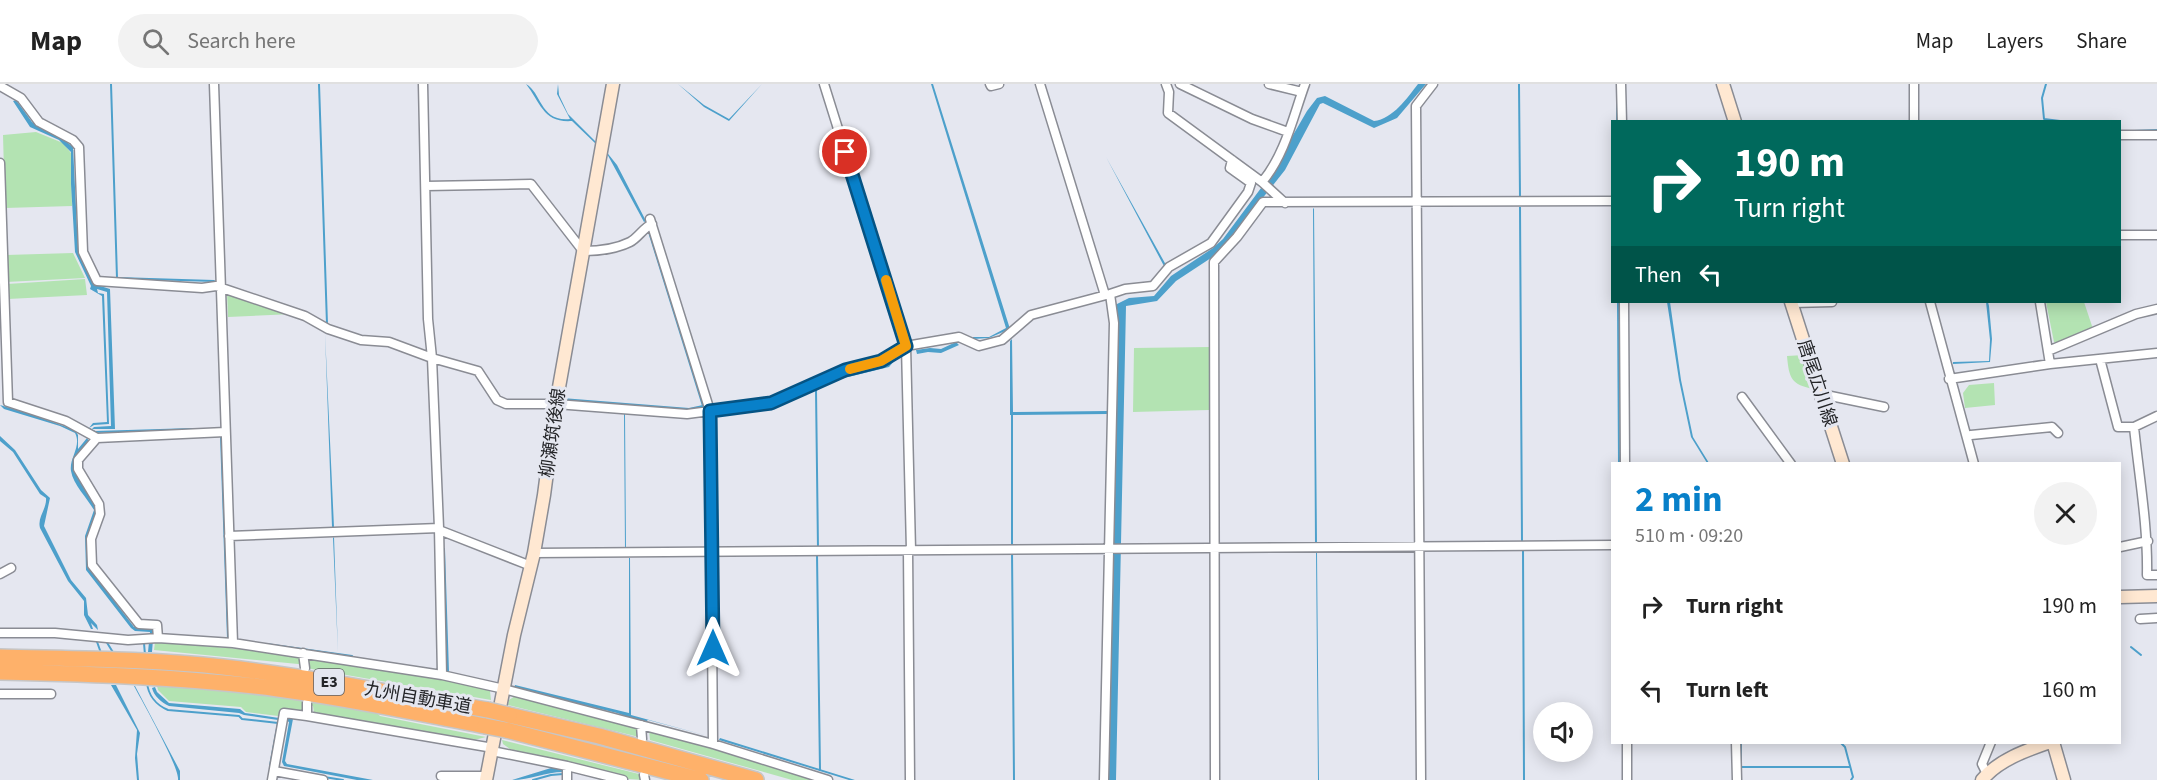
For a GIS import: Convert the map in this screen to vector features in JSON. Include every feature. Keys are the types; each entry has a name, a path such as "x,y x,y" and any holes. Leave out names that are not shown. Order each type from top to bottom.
{"highway":[{"name":"九州自動車道","path":"0,657 330,696 486,726 508,722 599,736 756,780"},
{"name":"九州自動車道","path":"0,672 168,662 331,682 488,710 508,722 596,752 700,780"}],"main road":[{"name":"柳瀬筑後線","path":"486,778 544,495 556,404 613,84"},
{"path":"1723,84 1734,120"},
{"name":"唐尾広川線","path":"1791,303 1842,462"},
{"path":"2121,597 2157,596"},
{"path":"1985,777 2027,750 2046,744"},
{"path":"2053,744 2064,780"}],"street":[{"path":"214,84 233,643"},
{"path":"423,84 428,319 432,358 439,529 442,675"},
{"path":"824,84 906,346 910,780"},
{"path":"990,84 991,86 999,84"},
{"path":"1040,84 1114,323 1104,780"},
{"path":"1285,203 1262,182 1168,112 1167,85 1180,84 1252,119 1288,132"},
{"path":"1262,182 1271,171 1304,88 1269,84"},
{"path":"1421,780 1416,106 1433,84"},
{"path":"1622,84 1622,120"},
{"path":"1914,84 1914,120"},
{"path":"0,86 21,98 39,122 73,140 79,147 83,252 97,281 202,288 216,286 304,316 328,329 361,340 389,342 432,358 478,371 497,400 506,404 556,404 687,414 771,403 845,370 881,361 906,346 959,337 979,346 1002,340 1031,315 1125,290 1152,286 1169,267 1210,243 1248,192 1251,183 1230,168 1232,160"},
{"path":"2121,135 2157,135"},
{"path":"0,163 8,402 66,421 97,438 225,432"},
{"path":"426,186 531,184 583,251 600,251 631,242 651,221 710,411 713,744"},
{"path":"1215,780 1214,262 1237,237 1263,202 1611,201"},
{"path":"2121,235 2157,235"},
{"path":"1624,303 1625,462"},
{"path":"1930,303 1949,380 1973,462"},
{"path":"2040,303 2050,364"},
{"path":"2048,351 2136,314 2157,309"},
{"path":"1949,380 2050,364 2157,353"},
{"path":"2100,359 2118,427 2134,427 2157,416"},
{"path":"1821,394 1884,407"},
{"path":"1742,397 1790,462"},
{"path":"1971,435 2052,427 2058,433"},
{"path":"2134,427 2148,541 2147,575 2157,575"},
{"path":"97,438 78,460 78,469 99,504 100,514 91,539 92,565 139,624 157,625 158,638"},
{"path":"229,536 439,529 532,559 712,552 1611,545"},
{"path":"2121,547 2148,541"},
{"path":"0,574 11,568"},
{"path":"2140,619 2157,618"},
{"path":"0,633 77,634 93,638 128,640 158,638 233,643 442,675 713,744 828,780"},
{"path":"303,653 304,668"},
{"path":"0,694 51,694"},
{"path":"307,716 308,703"},
{"path":"322,780 273,775 284,713 492,749 567,772 624,780"},
{"path":"641,725 642,739"},
{"path":"1627,744 1627,780"},
{"path":"1736,744 1737,780"},
{"path":"1985,777 1982,764 1989,744"},
{"path":"441,776 486,778"}],"green space":[{"path":"36,132 63,143 71,153 72,206 5,208 3,135"},
{"path":"73,253 85,278 6,282 6,255"},
{"path":"85,279 87,295 8,299 7,284"},
{"path":"227,292 293,314 228,317"},
{"path":"2046,303 2084,303 2093,329 2054,342"},
{"path":"1209,347 1209,410 1133,412 1134,348"},
{"path":"1804,355 1814,389 1796,383 1790,375 1787,356"},
{"path":"1994,383 1995,405 1965,408 1963,393 1969,385"},
{"path":"155,642 302,654 303,666 154,650"},
{"path":"305,655 486,687 490,691 491,700 306,668"},
{"path":"157,686 259,693 306,700 305,713 281,711 278,716 246,712 241,707 169,701"},
{"path":"515,696 638,728 639,737 508,705 509,700"},
{"path":"310,701 486,737 470,741 314,713"},
{"path":"649,730 823,780 792,780 650,740"},
{"path":"502,740 643,775 643,780 629,779 544,759 510,749 503,744"}],"water":[{"path":"526,84 547,112 560,119 570,119 557,94 558,84 559,95 568,114 597,145 572,121 562,121 549,115"},
{"path":"678,84 704,105 729,119 762,84 729,121 704,107"},
{"path":"931,84 933,84 1010,329 989,338 973,339 973,337 989,337 1006,328"},
{"path":"1418,84 1426,84 1397,118 1374,128 1323,103 1320,104 1285,170 1214,256 1176,281 1157,301 1126,306 1116,780 1107,780 1115,305 1129,298 1154,296 1171,276 1223,239 1267,180 1317,98 1325,96 1374,121 1393,112"},
{"path":"1518,84 1520,84 1521,198 1519,197"},
{"path":"16,100 32,122 59,136 73,147 78,248 94,284 110,289 115,429 92,429 111,426 107,292 97,289 98,293 104,294 109,424 94,425 89,428 93,423 107,422 102,296 90,289 91,286 75,252 71,152 59,140 30,127 13,101"},
{"path":"605,150 617,165 646,221 644,222"},
{"path":"1106,157 1166,265 1164,266"},
{"path":"1519,207 1521,207 1523,543 1521,543"},
{"path":"1313,209 1317,543 1315,544"},
{"path":"1667,303 1670,303 1681,380 1693,437 1708,462 1691,437 1679,380"},
{"path":"1986,303 1989,306 1992,339 1990,362 1953,364 1953,362 1989,361 1990,340"},
{"path":"325,333 334,527 332,527"},
{"path":"1012,339 1013,412 1107,411 1107,414 1010,415 1010,341"},
{"path":"956,342 959,345 941,353 917,354 916,350 941,349"},
{"path":"900,354 889,367 844,378 817,389 840,377 888,365"},
{"path":"0,405 75,430 78,435 78,449 87,438 89,441 74,465 74,470 97,508 88,538 89,568 134,627 154,627 152,652 148,652 150,632 135,631 131,628 86,570 85,536 94,510 72,476 71,466 77,443 75,433 60,426 4,409"},
{"path":"625,414 626,549 625,549"},
{"path":"0,436 15,450 41,490 50,498 44,526 71,580 86,598 88,615 97,625 98,630 91,623 93,629 91,629 84,615 84,601 68,581 40,528 46,498 40,494 13,452 0,441"},
{"path":"334,537 338,653 333,538"},
{"path":"1524,549 1525,780 1523,780 1522,550"},
{"path":"1317,552 1319,780 1318,780"},
{"path":"629,558 631,715 708,736 648,720 644,723 617,713 514,688 515,685 629,713"},
{"path":"111,685 116,685 140,733 137,754 139,780 137,780 135,758 137,730"},
{"path":"134,686 180,771 180,780 178,780 167,749"},
{"path":"155,687 169,703 240,709 245,713 279,718 278,720 239,713 169,706 156,696 152,688"},
{"path":"288,718 293,719 285,761 287,764 373,780 357,780 284,766 282,762"},
{"path":"720,738 855,780 719,740"},
{"path":"551,768 563,768 563,772 512,780"}],"waterway":[{"path":"111,84 117,278 214,281"},
{"path":"319,84 327,324"},
{"path":"2046,84 2042,98 2044,119 2052,120"},
{"path":"1617,90 1617,120"},
{"path":"2134,131 2157,130"},
{"path":"562,399 689,409 703,406 649,232"},
{"path":"1618,303 1619,462"},
{"path":"818,549 816,390 819,388"},
{"path":"1012,414 1012,546"},
{"path":"89,429 95,432 193,429"},
{"path":"221,436 228,638 231,638"},
{"path":"444,549 448,672"},
{"path":"1012,552 1014,780"},
{"path":"817,555 820,770"},
{"path":"96,639 101,653"},
{"path":"106,641 114,654"},
{"path":"144,643 145,655"},
{"path":"266,644 352,656"},
{"path":"2131,647 2141,655"},
{"path":"147,682 153,699 168,710 239,716 242,719 278,723 270,766"},
{"path":"1741,744 1741,767 1850,767"},
{"path":"1842,744 1845,747 1853,777 1851,780"},
{"path":"533,780 563,774"},
{"path":"324,777 343,780"}],"slow traffic":[{"path":"850,369 881,361 906,346 886,280"}],"route":[{"path":"713,648 710,411 771,403 845,370 881,361 906,346 845,152"}]}
